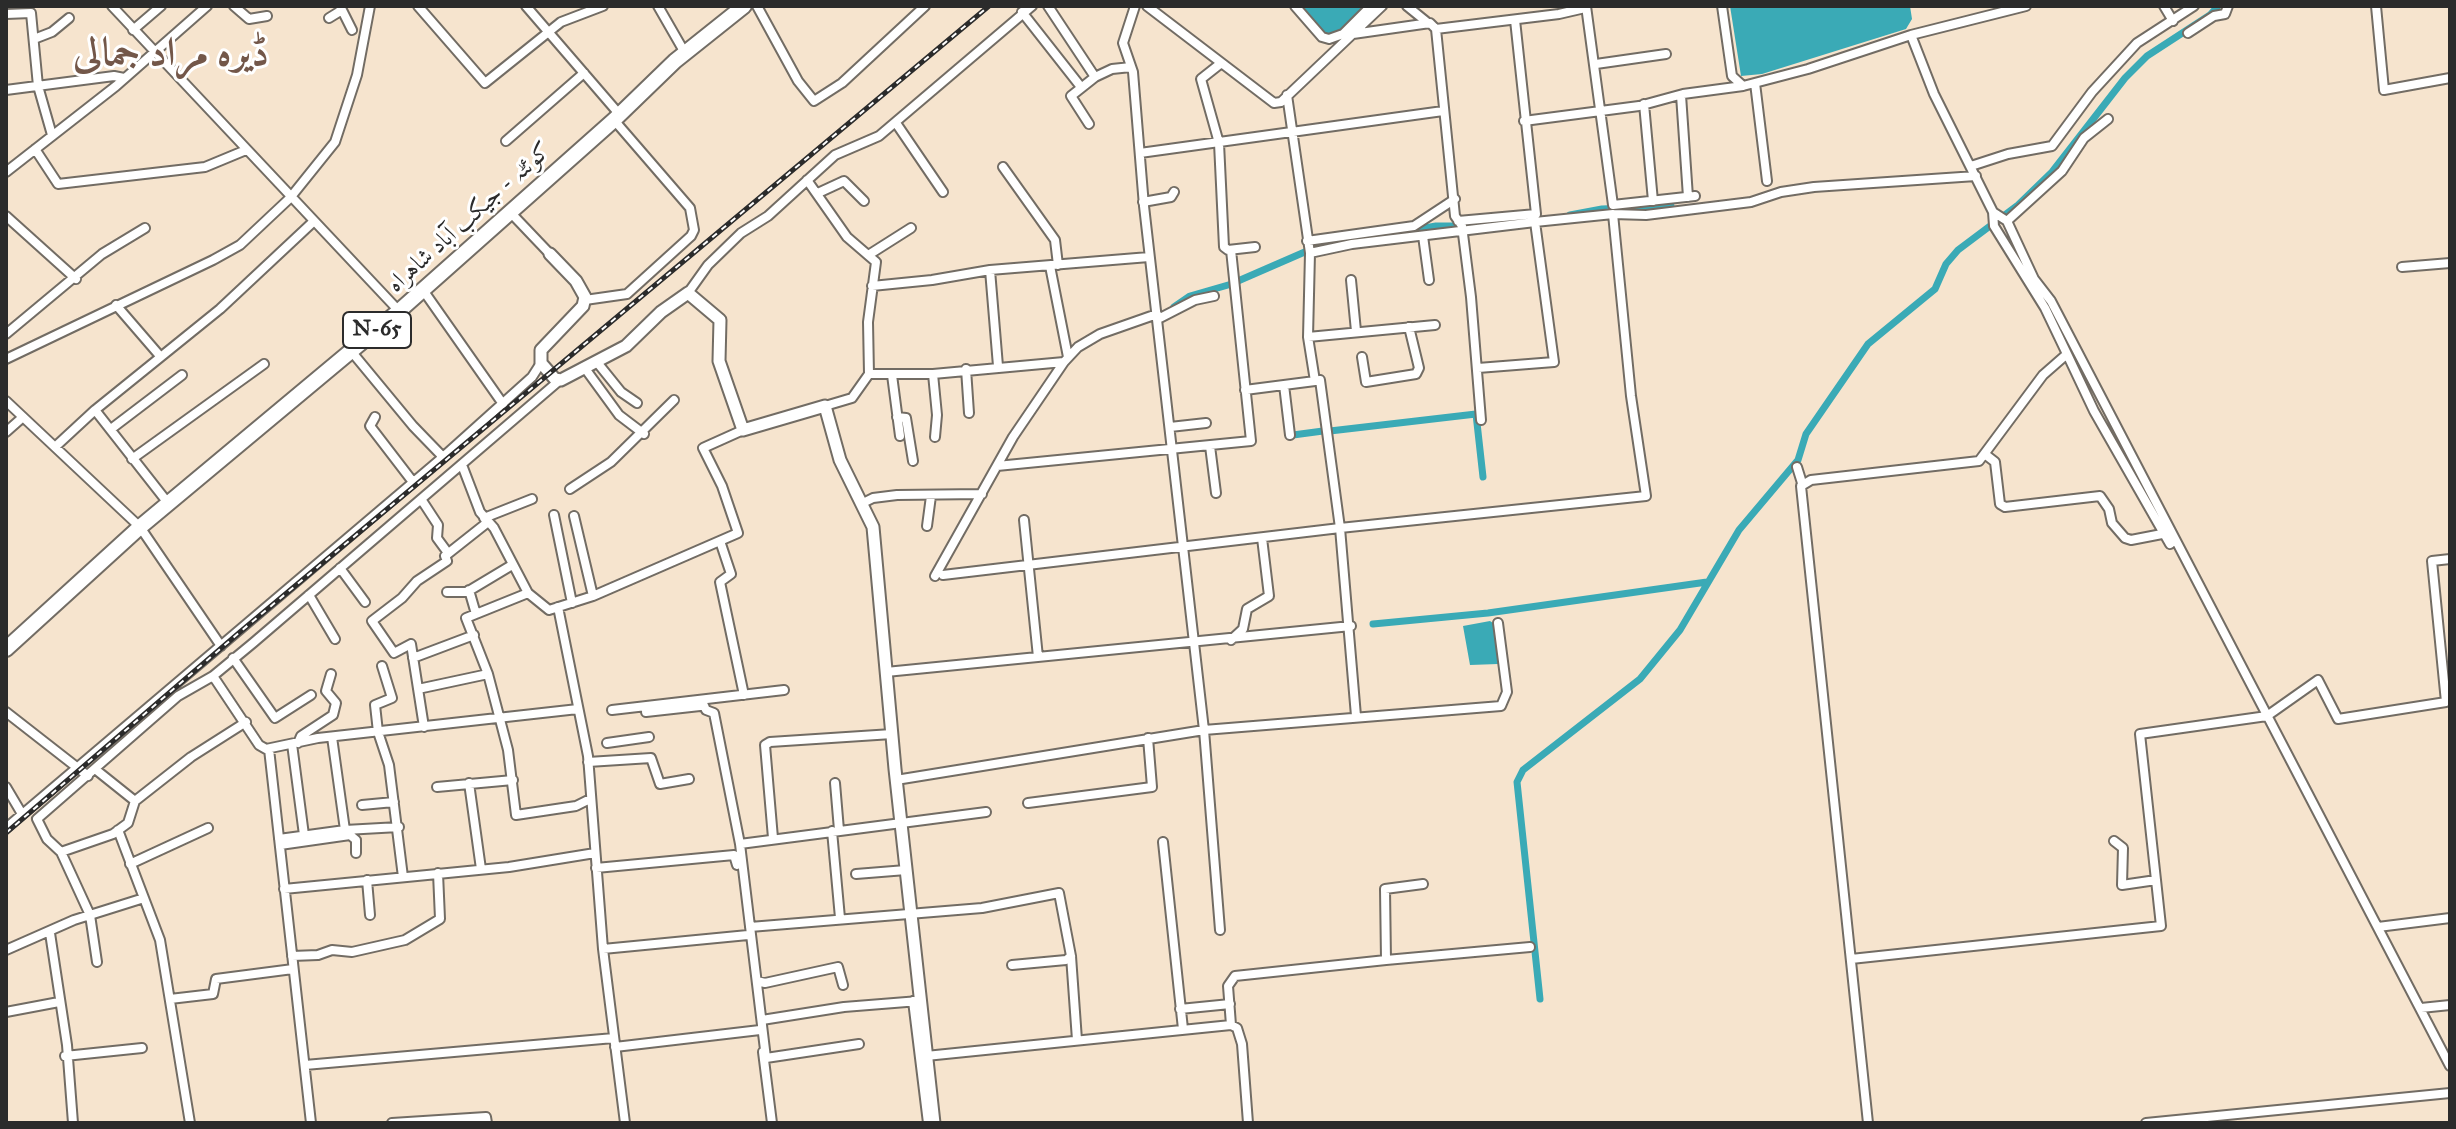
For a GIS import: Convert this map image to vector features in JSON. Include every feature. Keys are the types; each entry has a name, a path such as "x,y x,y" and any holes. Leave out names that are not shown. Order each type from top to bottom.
{"highway":[{"name":"کوئٹہ - جیکب آباد شاہراہ","path":"6,649 140,527 399,311 617,118 685,53 744,6"}],"street":[{"path":"112,6 399,311"},
{"path":"133,30 161,6"},
{"path":"6,172 124,78 207,6"},
{"path":"234,6 249,19 267,16"},
{"path":"6,359 240,245 290,198 335,142 357,75 370,6"},
{"path":"418,6 485,83 561,22 603,6"},
{"path":"6,828 503,404 532,377 541,363 544,345 585,300 627,294 691,236 694,230 690,208 584,73 526,6"},
{"path":"658,6 685,53"},
{"path":"757,6 798,81 814,101 842,83 925,6"},
{"path":"97,962 90,915 61,852 47,839 37,819 178,696 213,676 561,380 633,341 661,312 688,293 708,265 741,233 768,216 835,155 879,136 1032,6"},
{"path":"1048,6 1095,77"},
{"path":"1135,6 1123,43 1131,67 1149,257 1184,546 1204,730 1220,930"},
{"path":"1147,6 1274,103 1287,95 1382,6"},
{"path":"1295,6 1322,37 1329,39 1343,34 1371,6"},
{"path":"1407,6 1432,26 1458,221 1463,233 1481,420"},
{"path":"1722,6 1732,76 1743,86"},
{"path":"1524,121 1602,111 1743,86 1808,69 1911,35 2026,6"},
{"path":"2164,6 2173,21"},
{"path":"1971,166 2008,154 2052,146 2092,92 2137,43 2194,6"},
{"path":"2188,33 2214,16 2225,14 2228,6"},
{"path":"2376,6 2384,90 2450,78"},
{"path":"1353,34 1515,20 1586,7 1613,205 1691,197 1681,95"},
{"path":"329,18 341,8 352,30"},
{"path":"6,14 30,12 38,86 52,135"},
{"path":"1022,12 1081,87"},
{"path":"34,39 52,32 69,18"},
{"path":"1458,221 1536,214 1515,20"},
{"path":"1911,35 1934,94 2045,308 2094,411 2170,544"},
{"path":"1596,64 1666,54"},
{"path":"1220,64 1201,79 1219,143 1224,247 1231,250 1255,247"},
{"path":"1089,124 1071,96 1095,77 1131,67"},
{"path":"506,141 584,73"},
{"path":"6,90 114,76 124,78"},
{"path":"1755,83 1767,181"},
{"path":"1287,95 1310,253 1308,337 1315,381"},
{"path":"1644,104 1653,201"},
{"path":"1140,153 1443,111"},
{"path":"1998,219 2062,171 2084,138 2108,119"},
{"path":"896,123 943,192"},
{"path":"35,149 58,184 205,167 246,150"},
{"path":"1003,167 1033,206 1049,236 1055,240 1054,265 1066,359"},
{"path":"1310,253 1535,222 1613,214 1646,215 1751,202 1781,192 1814,187 1976,176"},
{"path":"462,465 471,493 486,520 528,593 543,608 558,607 593,596 738,533 722,486 703,448 743,430 852,398 869,374 868,322 876,262 847,237 807,180"},
{"path":"818,193 842,181 864,201"},
{"path":"1143,202 1171,197 1174,192"},
{"path":"1307,241 1414,226 1455,199"},
{"path":"510,212 576,281 585,300"},
{"path":"1214,296 1100,334 1066,359 997,466 939,576 1340,528 1646,496 1631,396 1613,214"},
{"path":"6,216 76,279"},
{"path":"1998,219 2267,716 2450,1066"},
{"path":"55,447 95,410 220,309 313,222"},
{"path":"1478,368 1554,362 1535,222"},
{"path":"6,334 76,279 102,254 145,228"},
{"path":"870,254 911,228"},
{"path":"1423,236 1429,280"},
{"path":"997,466 1251,441 1231,250"},
{"path":"872,286 990,270 1149,257"},
{"path":"2402,267 2450,263"},
{"path":"990,270 998,366"},
{"path":"1351,280 1356,331"},
{"path":"423,290 503,404"},
{"path":"688,293 720,320 719,361 743,430"},
{"path":"116,305 160,356"},
{"path":"1308,337 1435,325"},
{"path":"1362,357 1366,382 1416,374 1419,368 1409,327"},
{"path":"351,351 403,415 443,457"},
{"path":"1802,483 1979,461 2043,375 2067,354"},
{"path":"869,374 933,374 1066,359"},
{"path":"596,361 621,392 637,403"},
{"path":"541,363 550,376 561,380"},
{"path":"132,459 264,364"},
{"path":"584,367 619,415 644,434"},
{"path":"966,369 969,413"},
{"path":"933,374 937,415 935,437"},
{"path":"111,429 182,375"},
{"path":"892,375 900,436"},
{"path":"1245,390 1320,380 1351,626 1356,716"},
{"path":"1284,385 1290,435"},
{"path":"570,489 611,462 644,434 674,400"},
{"path":"6,401 140,527 221,646"},
{"path":"825,406 840,460 873,527 916,1001 931,1123"},
{"path":"95,410 168,503"},
{"path":"6,432 23,417"},
{"path":"375,417 370,426 413,482"},
{"path":"897,417 906,418 913,461"},
{"path":"1170,427 1206,423"},
{"path":"1210,446 1216,493"},
{"path":"1986,455 1995,462 2000,504 2005,507 2100,496 2112,523 2125,538 2131,540 2162,534"},
{"path":"1797,467 1802,483 1868,1123"},
{"path":"863,503 897,495 982,494"},
{"path":"927,526 931,496"},
{"path":"421,499 438,525 437,538 448,553"},
{"path":"424,727 411,644 394,653 372,621 402,598 417,581 447,561 448,553 486,520 532,499"},
{"path":"554,515 572,603"},
{"path":"574,516 593,596"},
{"path":"1024,520 1038,657"},
{"path":"1231,640 1243,629 1247,609 1269,596 1262,538"},
{"path":"720,541 731,574 720,582 744,695"},
{"path":"1851,959 2161,926 2140,734 2267,716 2318,680 2338,719 2448,702 2432,561 2450,559"},
{"path":"447,592 469,590 512,565"},
{"path":"340,568 365,602"},
{"path":"469,590 476,614"},
{"path":"528,593 466,618 488,674 513,780 516,815 576,806 590,799"},
{"path":"309,595 335,639"},
{"path":"558,607 588,762 603,949 625,1123"},
{"path":"896,780 1204,730 1503,705 1507,692 1498,623"},
{"path":"886,672 1351,626"},
{"path":"413,658 474,635"},
{"path":"233,658 275,718 311,695"},
{"path":"382,666 392,698 375,705 378,732 389,765 403,877"},
{"path":"304,835 295,743 333,715 336,703 326,691 331,674"},
{"path":"418,689 488,674"},
{"path":"213,676 259,745 269,749 332,737 578,709"},
{"path":"612,710 686,699 702,702 784,690"},
{"path":"646,712 700,706 702,702"},
{"path":"702,702 706,710 714,713 740,844 772,1123"},
{"path":"6,712 78,766 135,801"},
{"path":"61,852 118,830 128,823 135,801 191,757 246,722"},
{"path":"773,838 765,745 892,734"},
{"path":"332,737 345,830"},
{"path":"607,743 649,737"},
{"path":"1028,803 1152,787 1148,738"},
{"path":"269,749 311,1123"},
{"path":"588,762 651,758 660,784 689,779"},
{"path":"437,787 513,780"},
{"path":"469,783 481,869"},
{"path":"835,783 840,918"},
{"path":"6,787 22,814"},
{"path":"362,805 394,802"},
{"path":"740,844 986,812"},
{"path":"279,842 304,835 399,827"},
{"path":"130,864 208,828"},
{"path":"118,830 160,940 190,1123"},
{"path":"279,842 350,835 356,840 356,853"},
{"path":"2114,841 2123,848 2122,885 2156,880"},
{"path":"1163,842 1183,1029"},
{"path":"284,889 481,869 595,853"},
{"path":"596,868 734,855 757,981 766,1058 859,1044"},
{"path":"856,874 906,870"},
{"path":"292,956 318,955 332,950 352,952 405,940 440,919 438,873"},
{"path":"367,880 370,915"},
{"path":"1386,960 1385,889 1423,884"},
{"path":"603,949 840,918 982,908 1059,893 1071,956 1077,1040"},
{"path":"6,950 90,915 144,898"},
{"path":"2378,927 2450,918"},
{"path":"50,933 73,1123"},
{"path":"1231,1025 1229,981 1239,974 1530,947"},
{"path":"1012,965 1066,960 1071,956"},
{"path":"757,981 765,983 838,967 843,985"},
{"path":"170,999 213,994 216,979 293,969"},
{"path":"762,1020 916,1001"},
{"path":"916,1001 926,1056 931,1123"},
{"path":"6,1012 59,1002"},
{"path":"1180,1009 1230,1004"},
{"path":"2421,1008 2450,1005"},
{"path":"926,1056 1231,1025 1237,1028 1242,1044 1248,1123"},
{"path":"305,1065 760,1030"},
{"path":"65,1056 142,1048"},
{"path":"2146,1123 2450,1093"},
{"path":"392,1123 486,1117 487,1123"}],"water":[{"path":"1300,6 1368,6 1335,37 1325,35"},
{"path":"1730,6 1910,6 1912,19 1906,29 1762,74 1741,76"},
{"path":"1490,621 1496,625 1501,660 1498,664 1470,665 1463,626"}],"waterway":[{"path":"1540,999 1517,782 1523,770 1640,679 1680,630 1739,530 1798,460 1806,434 1868,344 1935,289 1946,264 1958,250 2018,205 2052,172 2125,78 2147,56 2210,15 2218,6"},
{"path":"1570,215 1602,209 1671,206"},
{"path":"1490,224 1518,220"},
{"path":"1313,248 1436,226 1457,226"},
{"path":"1238,281 1307,251"},
{"path":"1174,307 1190,296 1235,283"},
{"path":"1330,431 1476,414 1483,477"},
{"path":"1293,435 1323,431"},
{"path":"1373,624 1488,613 1707,582"}],"railway":[{"path":"6,833 240,632 989,6"}],"district":[{"name":"ڈیرہ مراد جمالی","path":"171,55"}]}
